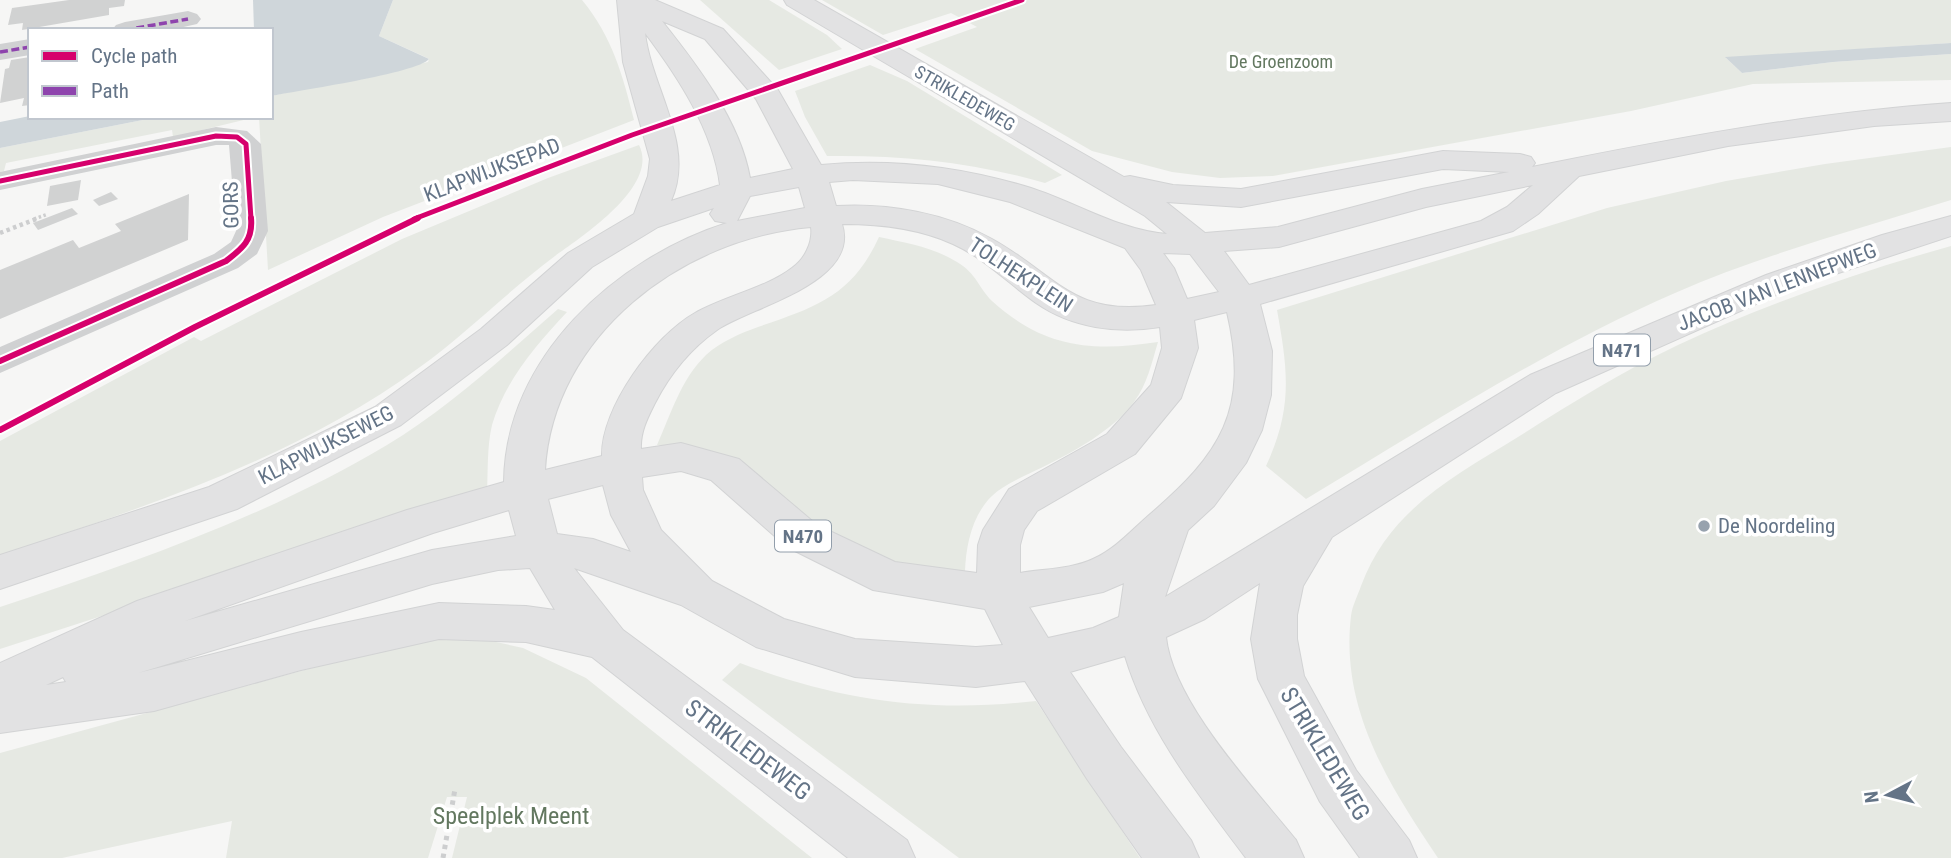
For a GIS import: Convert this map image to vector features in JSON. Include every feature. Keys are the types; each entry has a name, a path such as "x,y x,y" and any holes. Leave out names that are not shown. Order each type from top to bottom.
{"main road":[{"path":"631,0 714,34 768,96 811,175 828,230 823,254 804,276 706,321 663,359 649,379 626,423 621,442 620,467 632,515 646,541 697,593"},
{"path":"631,0 682,69 716,126 734,168 736,190"},
{"path":"631,0 638,71 658,121 666,163 662,192 647,220"},
{"name":"STRIKLEDEWEG","path":"796,0 1098,175"},
{"path":"647,220 736,190 811,175 899,172 972,181 1052,206 1136,241 1199,244 1279,237 1422,198 1573,166 1742,135 1874,117 1951,112"},
{"path":"1098,175 1150,190 1241,198 1443,160 1573,166"},
{"path":"1241,299 1503,224 1573,166"},
{"name":"N470","path":"525,490 620,467 681,457 725,469 802,536 888,578 1003,594 1103,575 1173,520 1216,476 1243,430 1252,395 1255,368 1252,338 1241,299 1220,267 1199,244 1156,209 1098,175"},
{"name":"TOLHEKPLEIN","path":"607,643 580,613 541,549 531,522 525,490 531,427 547,381 559,361 593,319 630,287 693,247 723,219 736,190"},
{"name":"TOLHEKPLEIN","path":"693,247 740,229 824,215 872,216 951,233 980,245 1055,302 1075,311 1126,319 1176,313 1241,299"},
{"name":"KLAPWIJKSEWEG","path":"0,572 223,498 388,416 494,337 580,260 647,220"},
{"name":"JACOB VAN LENNEPWEG","path":"1318,528 1417,462 1543,384 1778,282 1893,242 1951,226"},
{"path":"1136,241 1157,268 1176,313 1181,348 1168,389 1121,444 1035,491 1011,513 996,554 1003,594 1015,625 1104,763 1173,858"},
{"path":"0,685 153,614 422,521 525,490"},
{"name":"N470","path":"1173,520 1145,581 1141,630 1150,665 1181,729 1278,858"},
{"path":"0,697 148,649 432,567 498,553 541,549 593,556 697,593 772,634 855,659 976,667 1037,660 1100,646 1141,630 1189,606 1318,528"},
{"name":"STRIKLEDEWEG","path":"1318,528 1282,583 1275,615 1281,679 1338,786 1391,858"},
{"path":"0,712 154,691 301,651 439,621 526,624 569,631 607,643"},
{"name":"STRIKLEDEWEG","path":"607,643 889,858"}],"street":[{"path":"136,28 188,19"},
{"path":"0,52 28,47"},
{"name":"GORS","path":"0,181 216,136 237,137 246,144 252,231 245,247 226,261 0,361"}],"path":[{"path":"443,858 455,789"}],"green space":[{"path":"393,0 582,0 609,42 621,72 634,120 383,217 268,270 259,119 273,119 273,96 428,62 429,59 379,36"},
{"path":"700,0 769,0 827,35 842,49 779,70"},
{"name":"De Groenzoom","path":"822,0 1951,0 1951,43 1726,58 1742,73 1833,62 1951,54 1951,80 1753,84 1631,111 1273,176 1220,178 1172,172 1092,151 915,49 977,27 951,13 883,35"},
{"path":"870,65 907,81 1062,175 1045,183 937,161 827,156 805,117 795,91"},
{"path":"148,119 248,119 173,137 172,130 6,163 4,171 0,172 0,148"},
{"path":"639,145 642,161 638,177 615,209 538,269 437,354 372,400 322,428 218,478 0,555 0,441 194,337 201,341 402,239 548,178"},
{"path":"1951,147 1951,200 1743,266 1627,315 1487,390 1306,499 1266,466 1281,426 1286,389 1284,352 1277,310 1607,208 1726,181"},
{"path":"879,237 929,249 957,262 969,271 987,296 1011,317 1050,337 1090,346 1158,342 1142,388 1134,402 1115,422 1080,447 1006,485 988,500 977,516 970,534 965,571 897,564 855,549 691,446 657,445 683,386 706,355 738,335 798,313 830,297 857,273"},
{"path":"1951,246 1951,858 1438,858 1386,774 1361,714 1353,683 1350,650 1352,612 1373,559 1388,536 1426,498 1470,466 1577,400 1657,355 1779,303 1847,278"},
{"path":"558,309 567,312 523,364 498,409 489,441 487,491 0,649 0,607 198,536 341,471 387,445 433,414 476,381"},
{"name":"Speelplek Meent","path":"478,638 523,648 586,678 812,858 452,858 467,797 447,797 428,858 226,858 232,821 62,858 0,858 0,753 418,639"},
{"path":"740,663 814,687 886,701 959,705 1036,701 1140,858 959,858 722,680"}],"shaded area":[{"path":"253,0 393,0 379,36 429,59 381,76 273,96 273,28 254,28"},
{"path":"1951,43 1951,54 1833,62 1742,73 1725,57"},
{"path":"28,116 28,119 148,119 0,148 0,122"}],"building":[{"path":"69,0 125,0 124,6 109,8 109,15 22,30 23,23 8,25 12,8"},
{"path":"28,57 28,105 22,106 24,98 0,103 5,69 9,68 11,60"},
{"path":"81,180 78,200 47,206 50,186"},
{"path":"111,192 118,199 99,206 93,200"},
{"path":"189,194 188,240 0,319 0,270 73,240 79,248 121,231 115,224"},
{"path":"72,208 78,214 38,230 33,223"}],"marked path":[{"path":"136,28 188,19"},
{"path":"0,52 28,47"}],"cycle path":[{"name":"KLAPWIJKSEPAD","path":"0,430 195,327 415,219 632,135 1022,0"},
{"path":"0,181 216,136 237,137 246,144 252,231 245,247 226,261 0,361"}],"place":[{"name":"De Noordeling","path":"1704,526"}]}
